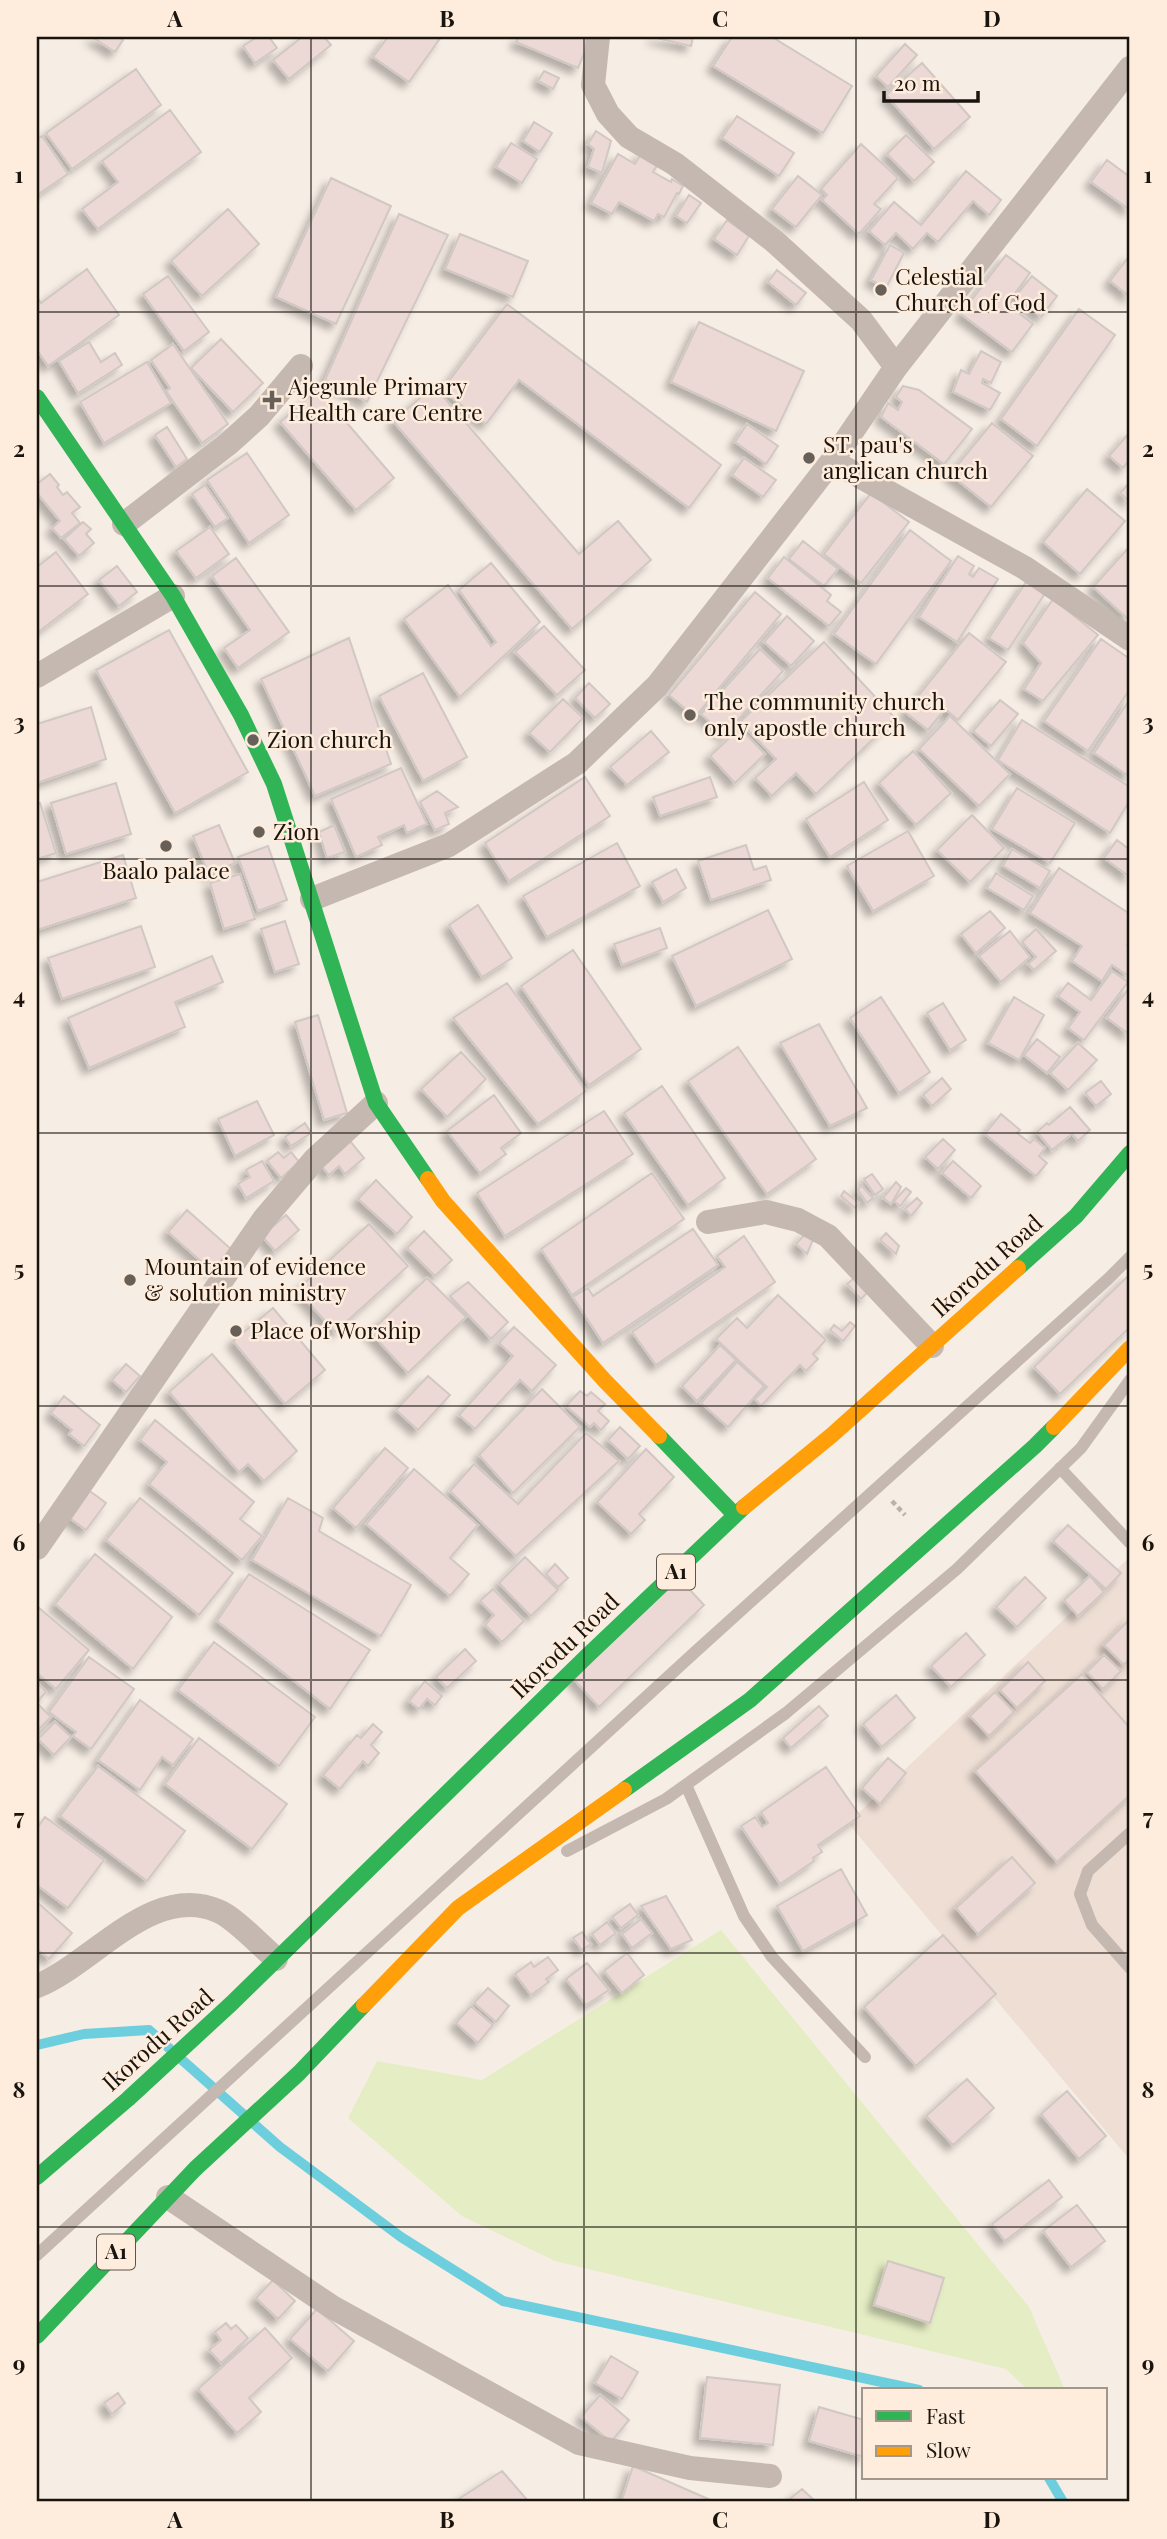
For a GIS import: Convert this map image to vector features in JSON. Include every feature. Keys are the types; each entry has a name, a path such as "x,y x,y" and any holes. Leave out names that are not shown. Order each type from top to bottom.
{"main road":[{"path":"37,397 173,596 241,715 275,783 376,1103 443,1202 606,1381 735,1516"},
{"name":"Ikorodu Road","path":"37,2177 128,2099 232,2003 576,1667 735,1516 832,1435 1076,1216 1130,1153"},
{"name":"A1","path":"37,2336 195,2169 299,2073 458,1908 750,1700 1035,1446 1130,1348"}],"street":[{"path":"598,37 593,85 608,114 629,137 693,177 774,241 861,320 896,367"},
{"path":"312,899 449,845 577,763 657,686 832,460 896,367 1130,68"},
{"path":"124,524 228,444 259,416 301,366"},
{"path":"832,460 1025,568 1130,639"},
{"path":"37,676 173,596"},
{"path":"37,1548 264,1219 315,1159 376,1103"},
{"path":"708,1222 766,1212 799,1220 828,1236 932,1346"},
{"path":"37,1986 61,1975 133,1923 163,1910 191,1903 220,1911 276,1959"},
{"path":"168,2197 332,2307 579,2443 690,2468 770,2476"}],"lane":[{"path":"37,2255 1130,1257"},
{"path":"556,1857 666,1800 786,1713 957,1569 1081,1448 1130,1380"},
{"path":"1060,1468 1130,1543"},
{"path":"686,1786 744,1916 772,1957 865,2057"},
{"path":"1130,1833 1088,1871 1080,1894 1093,1925 1130,1968"},
{"path":"458,1908 544,1863"}],"shaded area":[{"path":"1130,1557 1130,2160 848,1823"}],"green space":[{"path":"721,1930 1029,2307 1064,2388 1026,2388 1006,2369 555,2261 462,2216 348,2118 377,2061 482,2080"}],"building":[{"path":"92,37 118,37 123,40 115,52"},
{"path":"257,37 269,37 277,48 255,63 243,46"},
{"path":"302,37 324,37 331,45 289,79 273,60"},
{"path":"388,37 441,37 409,82 373,57"},
{"path":"519,37 583,37 590,40 578,68 516,42"},
{"path":"652,37 693,37 691,46"},
{"path":"732,37 772,37 852,86 823,133 713,66"},
{"path":"905,44 917,55 888,87 876,76"},
{"path":"922,63 970,117 934,149 886,95"},
{"path":"136,69 161,105 72,169 46,133"},
{"path":"544,71 559,78 553,89 538,81"},
{"path":"170,110 201,152 98,229 82,209 118,182 102,161"},
{"path":"737,116 794,153 779,176 722,138"},
{"path":"534,122 552,133 540,152 523,141"},
{"path":"596,131 611,141 602,173 588,167 594,149 588,144"},
{"path":"906,135 934,162 914,181 887,154"},
{"path":"42,136 68,174 37,195 37,139"},
{"path":"511,143 537,159 522,183 496,167"},
{"path":"861,144 898,178 874,204 881,209 859,234 822,200 827,195 821,189"},
{"path":"642,152 659,162 653,172 683,186 664,217 658,214 654,221 619,202 612,214 591,203 618,154 635,164"},
{"path":"1107,160 1130,177 1130,210 1091,182"},
{"path":"966,171 1001,200 989,215 973,201 938,242 927,233 913,249 896,233 885,245 869,231 894,202 921,225"},
{"path":"798,176 822,195 796,227 772,209"},
{"path":"331,178 391,206 336,324 276,297"},
{"path":"689,195 701,203 687,223 676,216"},
{"path":"228,209 259,244 202,296 171,261"},
{"path":"399,214 448,235 367,402 325,380"},
{"path":"727,220 749,236 737,255 714,239"},
{"path":"460,234 528,261 513,297 445,269"},
{"path":"890,245 904,253 886,288 871,280"},
{"path":"1006,255 1030,273 1007,304 1033,324 1012,352 961,314"},
{"path":"1130,255 1130,297 1110,281"},
{"path":"87,269 119,315 48,366 37,350 37,297 41,303"},
{"path":"777,270 806,293 796,305 768,282"},
{"path":"168,276 209,332 184,351 143,294"},
{"path":"1032,276 1057,296 1041,317 1016,296"},
{"path":"507,304 721,465 689,508 519,380 486,424 442,390"},
{"path":"1079,309 1115,335 1037,446 1001,419"},
{"path":"699,322 804,371 776,431 671,382"},
{"path":"221,339 263,383 233,412 191,368"},
{"path":"89,342 101,362 115,353 122,365 78,393 59,361"},
{"path":"173,344 228,424 202,443 166,391 170,388 151,360"},
{"path":"981,351 1001,362 991,383 983,379 982,383 1000,393 990,410 953,392 961,370 969,374"},
{"path":"147,362 171,403 104,443 80,402"},
{"path":"434,386 579,554 618,521 651,560 572,629 393,421"},
{"path":"903,386 919,390 972,429 944,464 881,417 888,403 898,410 902,402 896,397"},
{"path":"318,389 394,478 356,510 280,422"},
{"path":"992,423 1033,456 991,507 950,474"},
{"path":"747,424 778,446 766,464 735,442"},
{"path":"167,427 187,459 176,467 155,435"},
{"path":"1130,432 1130,459 1123,468 1109,456"},
{"path":"247,453 289,515 249,543 207,480"},
{"path":"744,458 776,480 763,497 732,475"},
{"path":"50,474 63,495 67,492 80,507 72,513 80,523 61,538 52,528 60,521 37,493 37,484"},
{"path":"1130,482 1130,502 1120,493"},
{"path":"205,485 228,518 215,527 192,494"},
{"path":"1087,489 1125,521 1080,574 1043,542"},
{"path":"871,493 909,522 861,583 824,554"},
{"path":"83,522 91,529 86,534 94,543 79,556 64,539"},
{"path":"210,527 229,554 196,578 176,551"},
{"path":"910,530 951,561 876,664 834,634"},
{"path":"803,541 838,569 824,586 789,559"},
{"path":"1130,546 1130,621 1093,587"},
{"path":"56,552 88,594 37,633 37,567"},
{"path":"958,556 974,566 969,574 973,577 979,568 998,579 957,642 919,617"},
{"path":"784,557 831,595 827,601 841,612 829,626 768,578"},
{"path":"236,558 289,632 238,668 224,648 250,630 212,576"},
{"path":"491,563 540,622 460,697 404,619 448,585 491,646 496,642 459,590"},
{"path":"117,566 137,592 119,606 99,580"},
{"path":"1026,582 1046,592 1008,650 989,638"},
{"path":"755,592 781,614 695,717 669,695"},
{"path":"1053,599 1098,635 1043,701 1024,689 1041,663 1023,643"},
{"path":"787,616 814,641 791,666 764,642"},
{"path":"544,626 585,670 557,695 515,652"},
{"path":"169,630 248,772 175,813 96,670"},
{"path":"969,633 1006,662 958,720 945,709 928,730 905,712"},
{"path":"349,638 391,764 315,796 261,679"},
{"path":"1101,639 1130,659 1130,689 1088,751 1044,721"},
{"path":"824,642 895,718 816,794 796,773 772,796 755,778 776,759 740,722"},
{"path":"760,649 783,671 724,735 701,714"},
{"path":"423,673 467,757 423,781 379,696"},
{"path":"589,683 610,704 595,718 575,698"},
{"path":"563,699 583,718 550,752 529,733"},
{"path":"1130,699 1130,777 1094,753"},
{"path":"1000,700 1018,714 991,746 973,731"},
{"path":"91,707 106,759 37,783 37,724"},
{"path":"950,716 1010,774 979,806 919,749"},
{"path":"1022,720 1130,787 1130,800 1110,833 998,760"},
{"path":"740,728 765,754 735,783 710,756"},
{"path":"651,731 669,752 627,785 610,767"},
{"path":"913,751 951,793 916,825 879,783"},
{"path":"401,768 427,824 407,833 404,825 378,837 382,845 356,857 331,799"},
{"path":"585,777 610,816 509,881 485,843"},
{"path":"710,777 717,797 660,816 653,797"},
{"path":"864,782 888,820 830,857 806,819"},
{"path":"116,783 131,834 66,854 51,803"},
{"path":"1017,788 1075,823 1050,863 992,829"},
{"path":"437,791 458,807 445,813 449,824 435,830 420,802"},
{"path":"40,803 56,853 37,859 37,804"},
{"path":"972,815 1004,848 970,882 937,850"},
{"path":"219,825 235,863 209,875 193,836"},
{"path":"334,825 345,852 327,858 319,832"},
{"path":"908,831 934,876 873,911 847,866"},
{"path":"1117,840 1130,850 1130,877 1104,858"},
{"path":"617,843 640,886 547,937 523,896"},
{"path":"746,845 754,870 766,866 771,880 711,900 698,861"},
{"path":"268,846 287,900 258,911 238,857"},
{"path":"1012,849 1050,871 1040,888 1003,866"},
{"path":"123,855 136,898 37,930 37,882"},
{"path":"1059,868 1130,914 1130,940 1127,945 1130,947 1130,977 1112,965 1102,981 1072,961 1082,946 1030,913"},
{"path":"676,869 686,888 663,902 652,882"},
{"path":"996,873 1033,896 1024,910 987,888"},
{"path":"240,874 255,919 224,929 210,883"},
{"path":"478,905 512,958 482,977 449,925"},
{"path":"768,910 792,959 696,1006 672,956"},
{"path":"990,911 1005,928 976,953 961,934"},
{"path":"285,921 299,964 275,972 261,929"},
{"path":"141,926 155,967 62,999 48,958"},
{"path":"660,928 667,948 622,965 614,944"},
{"path":"1036,929 1056,951 1034,970 1028,964 1036,957 1022,942"},
{"path":"1010,931 1030,957 1001,982 979,956"},
{"path":"573,950 641,1049 589,1085 521,986"},
{"path":"212,956 223,982 175,1002 185,1027 89,1068 68,1018"},
{"path":"1112,971 1128,982 1084,1040 1068,1028 1080,1012 1058,996 1068,983 1091,1000"},
{"path":"507,983 586,1091 538,1124 453,1018"},
{"path":"1130,989 1130,1035 1107,1018"},
{"path":"881,997 930,1072 899,1093 850,1018"},
{"path":"1014,997 1044,1015 1019,1060 988,1043"},
{"path":"943,1003 966,1040 950,1050 927,1013"},
{"path":"318,1015 347,1113 324,1120 295,1022"},
{"path":"819,1024 867,1108 830,1126 780,1043"},
{"path":"1037,1039 1060,1057 1047,1073 1024,1055"},
{"path":"1078,1043 1097,1060 1068,1090 1050,1073"},
{"path":"738,1047 816,1159 767,1194 688,1081"},
{"path":"461,1052 486,1079 447,1117 421,1089"},
{"path":"942,1078 951,1089 932,1106 923,1095"},
{"path":"1101,1081 1111,1094 1096,1106 1085,1093"},
{"path":"662,1086 725,1178 688,1205 624,1113"},
{"path":"494,1095 521,1133 501,1148 506,1154 480,1173 447,1131"},
{"path":"257,1101 274,1135 235,1156 218,1119"},
{"path":"1070,1107 1090,1130 1078,1141 1072,1134 1052,1150 1037,1132"},
{"path":"604,1111 633,1154 505,1236 477,1193"},
{"path":"1001,1114 1020,1130 1017,1133 1030,1143 1034,1139 1045,1148 1039,1156 1047,1163 1036,1176 985,1134"},
{"path":"305,1123 311,1133 291,1146 285,1137"},
{"path":"943,1139 955,1150 938,1169 925,1157"},
{"path":"350,1141 364,1158 345,1174 339,1166 329,1175 321,1165"},
{"path":"278,1152 284,1158 291,1152 299,1162 281,1178 267,1161"},
{"path":"262,1161 274,1181 246,1198 238,1184 250,1177 246,1170"},
{"path":"953,1161 981,1186 971,1198 942,1173"},
{"path":"652,1173 684,1219 572,1295 541,1249"},
{"path":"872,1174 883,1189 875,1195 864,1179"},
{"path":"376,1180 412,1217 397,1234 358,1199"},
{"path":"896,1182 901,1187 891,1204 883,1198"},
{"path":"861,1185 873,1198 867,1203 858,1190"},
{"path":"906,1188 911,1192 900,1206 894,1201"},
{"path":"844,1191 859,1203 855,1208 841,1196"},
{"path":"917,1198 922,1203 911,1216 905,1209"},
{"path":"187,1210 231,1249 212,1271 168,1232"},
{"path":"286,1215 299,1230 275,1251 262,1236"},
{"path":"369,1224 408,1266 335,1332 297,1290"},
{"path":"693,1229 718,1265 603,1343 573,1297 588,1288 593,1296"},
{"path":"424,1231 452,1260 435,1276 407,1248"},
{"path":"807,1232 814,1237 807,1254 796,1244"},
{"path":"886,1233 899,1246 896,1254 880,1240"},
{"path":"744,1236 775,1282 656,1365 632,1332 725,1267 717,1256"},
{"path":"1130,1274 1130,1327 1060,1394 1034,1367"},
{"path":"427,1278 466,1317 408,1373 370,1332"},
{"path":"854,1278 868,1292 861,1299 847,1284"},
{"path":"468,1282 508,1322 491,1339 450,1296"},
{"path":"778,1295 826,1340 813,1354 818,1359 806,1371 800,1365 761,1406 755,1399 767,1387 716,1339 737,1318 747,1328"},
{"path":"273,1308 325,1370 285,1404 233,1341"},
{"path":"850,1322 855,1326 843,1341 830,1330 834,1325 842,1331"},
{"path":"514,1327 556,1365 532,1391 520,1380 475,1429 459,1415 513,1356 499,1343"},
{"path":"720,1345 736,1360 697,1401 682,1386"},
{"path":"212,1354 297,1451 264,1481 248,1464 239,1472 169,1392"},
{"path":"737,1362 764,1386 728,1427 701,1403"},
{"path":"126,1364 140,1376 126,1392 112,1380"},
{"path":"428,1376 450,1395 418,1430 396,1410"},
{"path":"542,1389 580,1427 513,1493 479,1455"},
{"path":"580,1391 587,1396 591,1392 605,1404 598,1411 609,1421 601,1430 594,1423 590,1427 566,1406"},
{"path":"64,1396 100,1425 84,1446 69,1434 72,1430 51,1413"},
{"path":"155,1420 254,1502 240,1519 262,1536 242,1560 149,1484 167,1462 140,1440"},
{"path":"620,1427 640,1446 628,1459 608,1440"},
{"path":"586,1433 619,1461 516,1556 450,1491 474,1464 518,1504"},
{"path":"385,1448 408,1468 356,1528 333,1508"},
{"path":"646,1449 674,1477 639,1514 645,1520 631,1534 597,1502"},
{"path":"414,1469 478,1525 450,1558 469,1574 450,1596 366,1524"},
{"path":"87,1489 106,1503 86,1530 67,1516"},
{"path":"140,1498 233,1573 199,1615 106,1540"},
{"path":"288,1498 323,1518 319,1531 411,1585 381,1636 252,1560"},
{"path":"1068,1525 1121,1573 1106,1589 1053,1541"},
{"path":"95,1554 172,1617 133,1669 55,1604"},
{"path":"525,1557 558,1590 531,1616 499,1583"},
{"path":"555,1564 568,1578 558,1587 546,1574"},
{"path":"249,1574 370,1650 330,1709 217,1621"},
{"path":"676,1575 704,1605 599,1707 571,1676"},
{"path":"1090,1576 1104,1592 1078,1616 1064,1600"},
{"path":"1025,1577 1046,1598 1017,1627 996,1607"},
{"path":"493,1589 524,1621 502,1642 485,1625 494,1615 480,1601"},
{"path":"38,1607 89,1650 56,1689 37,1673"},
{"path":"1130,1619 1130,1658 1124,1665 1104,1645"},
{"path":"966,1633 985,1655 951,1687 931,1666"},
{"path":"214,1642 315,1717 279,1766 178,1690"},
{"path":"465,1649 476,1661 447,1688 436,1677"},
{"path":"1104,1655 1121,1671 1103,1689 1087,1672"},
{"path":"89,1657 134,1689 91,1749 73,1736 76,1732 49,1712"},
{"path":"1028,1662 1045,1681 1017,1708 1000,1690"},
{"path":"1082,1674 1130,1728 1130,1795 1057,1862 975,1771"},
{"path":"425,1681 442,1696 435,1705 427,1699 419,1709 409,1701"},
{"path":"37,1682 46,1692 37,1702"},
{"path":"995,1692 1014,1712 989,1736 970,1716"},
{"path":"896,1695 915,1718 882,1747 863,1724"},
{"path":"140,1700 193,1739 173,1765 162,1757 140,1790 98,1760"},
{"path":"37,1705 51,1717 37,1731"},
{"path":"819,1706 828,1716 791,1748 783,1738"},
{"path":"55,1722 71,1737 54,1755 38,1739"},
{"path":"373,1724 382,1732 371,1745 379,1753 368,1766 363,1761 340,1789 323,1775 357,1735 361,1738"},
{"path":"199,1738 287,1804 252,1849 165,1784"},
{"path":"888,1758 906,1773 880,1804 862,1788"},
{"path":"98,1766 185,1831 147,1881 60,1816"},
{"path":"826,1767 860,1816 818,1845 822,1852 813,1858 814,1861 780,1884 741,1826 755,1817 762,1827 768,1823 761,1812"},
{"path":"45,1817 104,1860 68,1908 37,1885 37,1828"},
{"path":"1012,1857 1035,1883 978,1934 956,1908"},
{"path":"841,1869 867,1915 803,1951 777,1906"},
{"path":"666,1896 692,1940 671,1949 641,1906"},
{"path":"37,1902 72,1933 49,1959 37,1949"},
{"path":"630,1904 638,1915 621,1928 612,1917"},
{"path":"641,1919 652,1933 632,1948 622,1934"},
{"path":"607,1922 616,1933 600,1945 592,1934"},
{"path":"582,1932 591,1944 582,1950 573,1938"},
{"path":"943,1935 996,1994 916,2066 864,2007"},
{"path":"627,1953 644,1975 622,1993 604,1971"},
{"path":"548,1957 558,1970 546,1979 549,1982 531,1995 515,1974 531,1962 534,1967"},
{"path":"587,1963 609,1990 586,2005 566,1979"},
{"path":"488,1988 509,2006 496,2022 474,2003"},
{"path":"471,2006 493,2025 478,2043 456,2023"},
{"path":"967,2079 994,2108 953,2145 926,2116"},
{"path":"1067,2091 1106,2136 1079,2159 1041,2114"},
{"path":"1049,2180 1062,2197 1005,2241 992,2224"},
{"path":"1077,2205 1105,2241 1071,2267 1043,2231"},
{"path":"888,2261 944,2278 930,2323 874,2305"},
{"path":"273,2280 295,2301 278,2319 256,2298"},
{"path":"317,2309 354,2341 328,2371 290,2339"},
{"path":"226,2323 231,2329 236,2325 248,2338 221,2363 209,2350 221,2340 215,2332"},
{"path":"265,2328 292,2358 249,2398 261,2412 237,2433 198,2389"},
{"path":"611,2356 638,2372 622,2399 595,2383"},
{"path":"707,2377 780,2385 773,2445 700,2438"},
{"path":"118,2393 125,2403 112,2414 104,2403"},
{"path":"600,2395 629,2420 611,2442 581,2417"},
{"path":"819,2407 862,2419 862,2456 809,2441"},
{"path":"633,2466 715,2502 626,2502 622,2500"},
{"path":"502,2471 529,2502 454,2502"},
{"path":"802,2489 816,2502 786,2502"}],"waterway":[{"path":"37,2045 84,2034 149,2030 170,2049"},
{"path":"181,2059 243,2114"},
{"path":"254,2124 280,2147 401,2237 503,2301 910,2388"},
{"path":"1050,2480 1063,2502"}],"traffic: fast":[{"path":"37,397 173,596 241,715 274,784 376,1103 428,1179"},
{"path":"1018,1268 1076,1216 1130,1153"},
{"path":"624,1790 750,1700 1054,1427"},
{"path":"659,1436 735,1515"},
{"path":"37,2177 128,2099 232,2003 586,1657 744,1507"},
{"path":"37,2336 195,2169 299,2073 364,2005"}],"traffic: slow":[{"path":"428,1179 443,1201 605,1381 659,1436"},
{"path":"744,1507 832,1435 1018,1268"},
{"path":"1054,1427 1130,1348"},
{"path":"364,2005 458,1908 624,1790"}],"place":[{"name":"Celestial Church of God","path":"881,290"},
{"name":"Ajegunle Primary Health care Centre","path":"272,400"},
{"name":"ST. pau's anglican church","path":"809,458"},
{"name":"The community church only apostle church","path":"690,715"},
{"name":"Zion church","path":"253,740"},
{"name":"Zion","path":"259,832"},
{"name":"Baalo palace","path":"166,846"},
{"name":"Mountain of evidence & solution ministry","path":"130,1280"},
{"name":"Place of Worship","path":"236,1331"}]}
